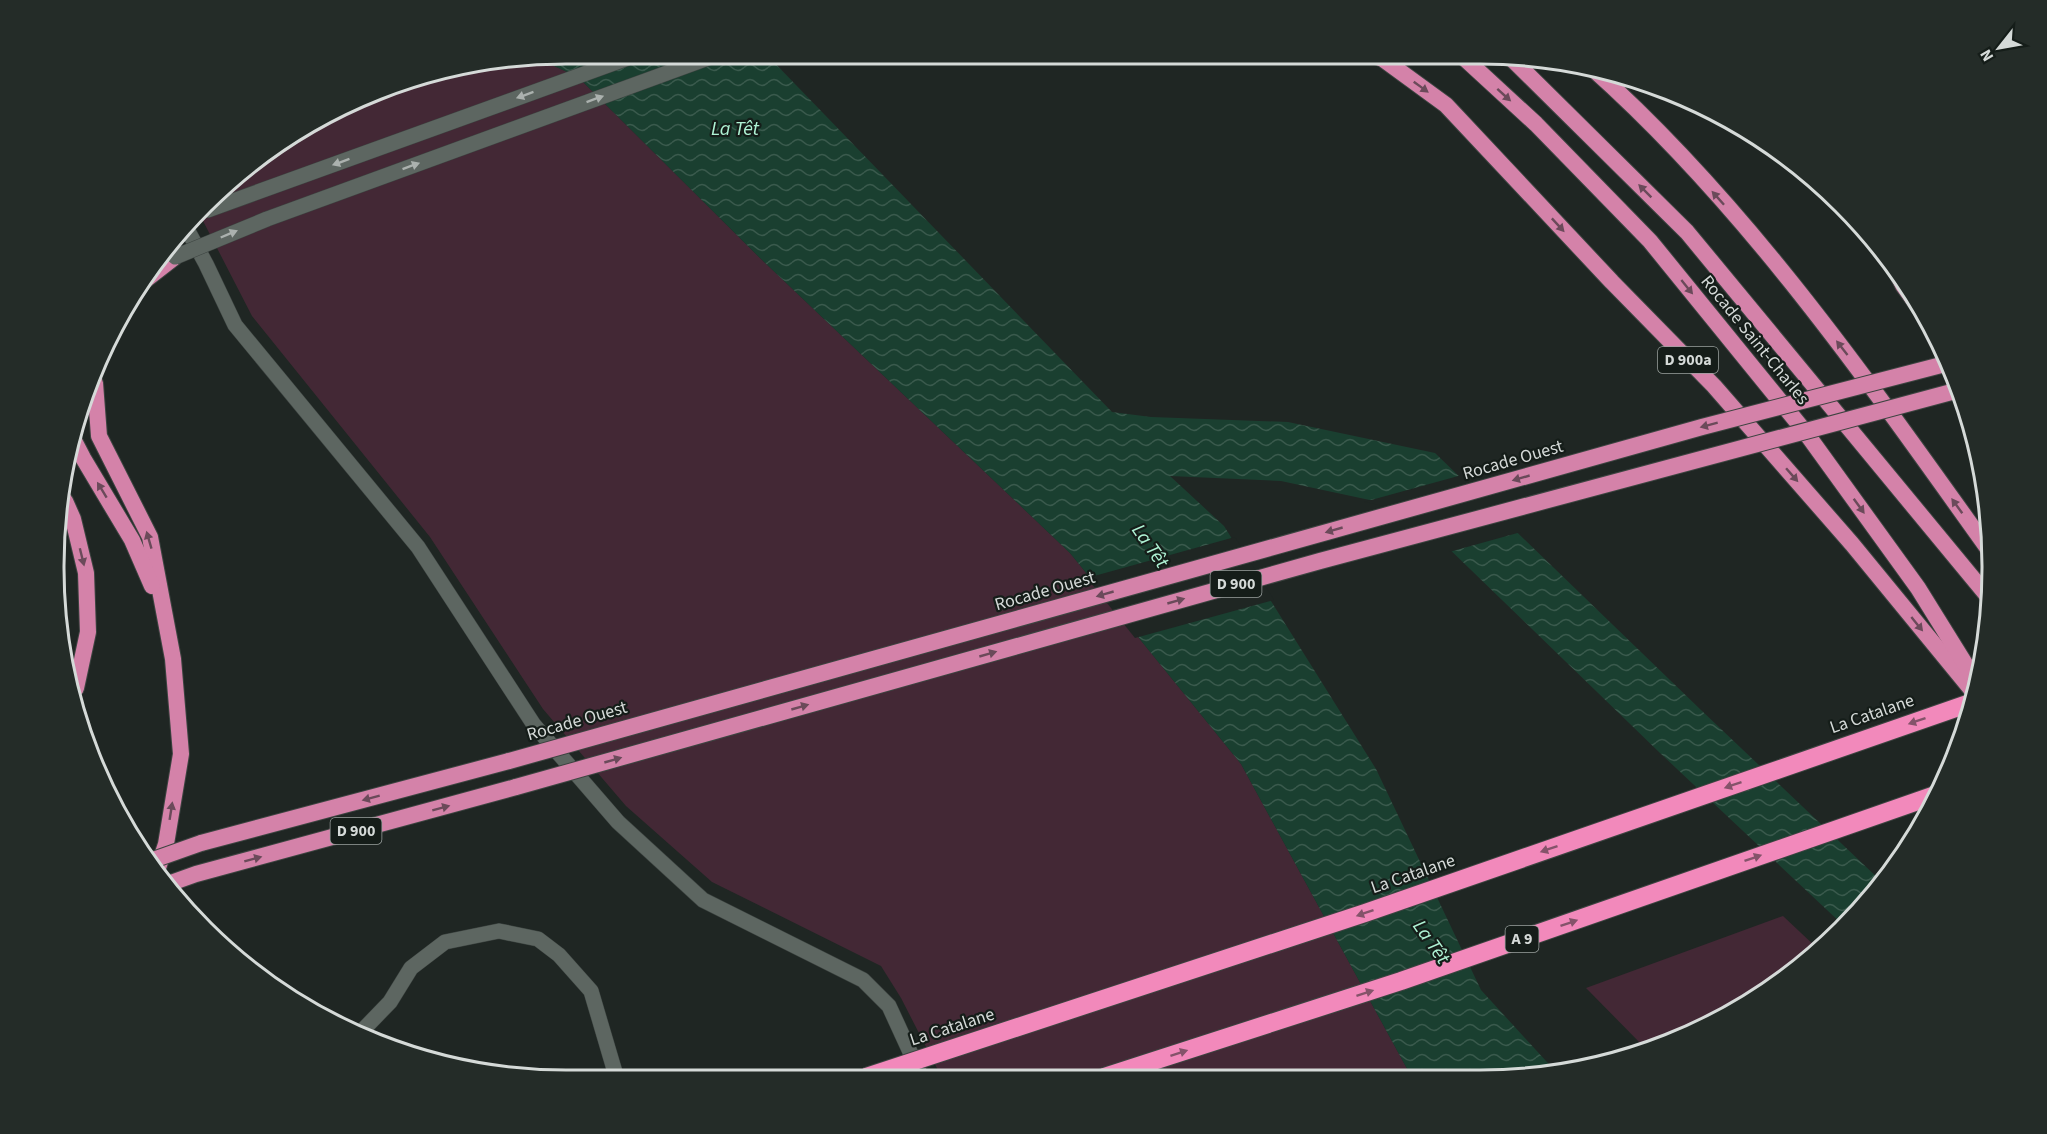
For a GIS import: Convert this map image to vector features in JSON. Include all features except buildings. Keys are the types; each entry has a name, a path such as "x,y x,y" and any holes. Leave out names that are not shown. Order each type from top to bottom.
{"highway":[{"name":"D 900a","path":"1390,64 1446,105 1612,282 1714,386 1852,544 1968,686"},
{"name":"Rocade Saint-Charles","path":"1471,64 1536,124 1650,241 1806,433 1918,588 1971,673"},
{"name":"Rocade Saint-Charles","path":"1520,67 1686,232 1981,589"},
{"path":"1606,81 1689,165 1759,243 1869,383 1981,539"},
{"path":"166,264 175,257"},
{"name":"Rocade Ouest","path":"158,858 201,843 509,761 1702,427 1940,365"},
{"name":"D 900","path":"175,881 1320,561 1951,392"},
{"path":"95,395 99,436 150,537 173,659 181,754 166,844 160,862"},
{"path":"79,450 132,540 155,593 173,659"},
{"path":"68,508 86,573 88,632 78,680"},
{"name":"La Catalane","path":"889,1070 1365,913 1963,706"},
{"name":"A 9","path":"1126,1070 1401,981 1926,798"}],"main road":[{"path":"218,206 611,64"},
{"path":"169,260 267,219 691,64"},
{"path":"190,235 235,325 418,547 534,724 618,822 703,900 863,980 889,1006 918,1070"},
{"path":"366,1027 390,1002 411,968 445,942 498,931 538,939 559,955 591,991 614,1070"}],"shaded area":[{"path":"552,65 578,77 760,258 1070,553 1241,764 1408,1070 938,1070 901,998 881,966 712,882 626,806 543,709 430,537 252,316 203,221 261,168 288,149 345,116 405,91 469,74 534,66"},
{"path":"1783,916 1812,944 1786,966 1731,1002 1702,1018 1641,1043 1586,988"}],"water":[{"name":"La Têt","path":"776,64 1112,412 1151,417 1288,422 1435,453 1876,876 1837,920 1660,753 1407,508 1281,481 1170,476 1224,526 1376,769 1481,990 1549,1064 1480,1070 1408,1070 1241,764 1070,553 760,258 578,77 552,65"}],"pier":[{"path":"1462,475 1521,532 1449,552 1406,510 1364,502"},
{"path":"1235,537 1274,600 1135,638 1087,578"}]}
